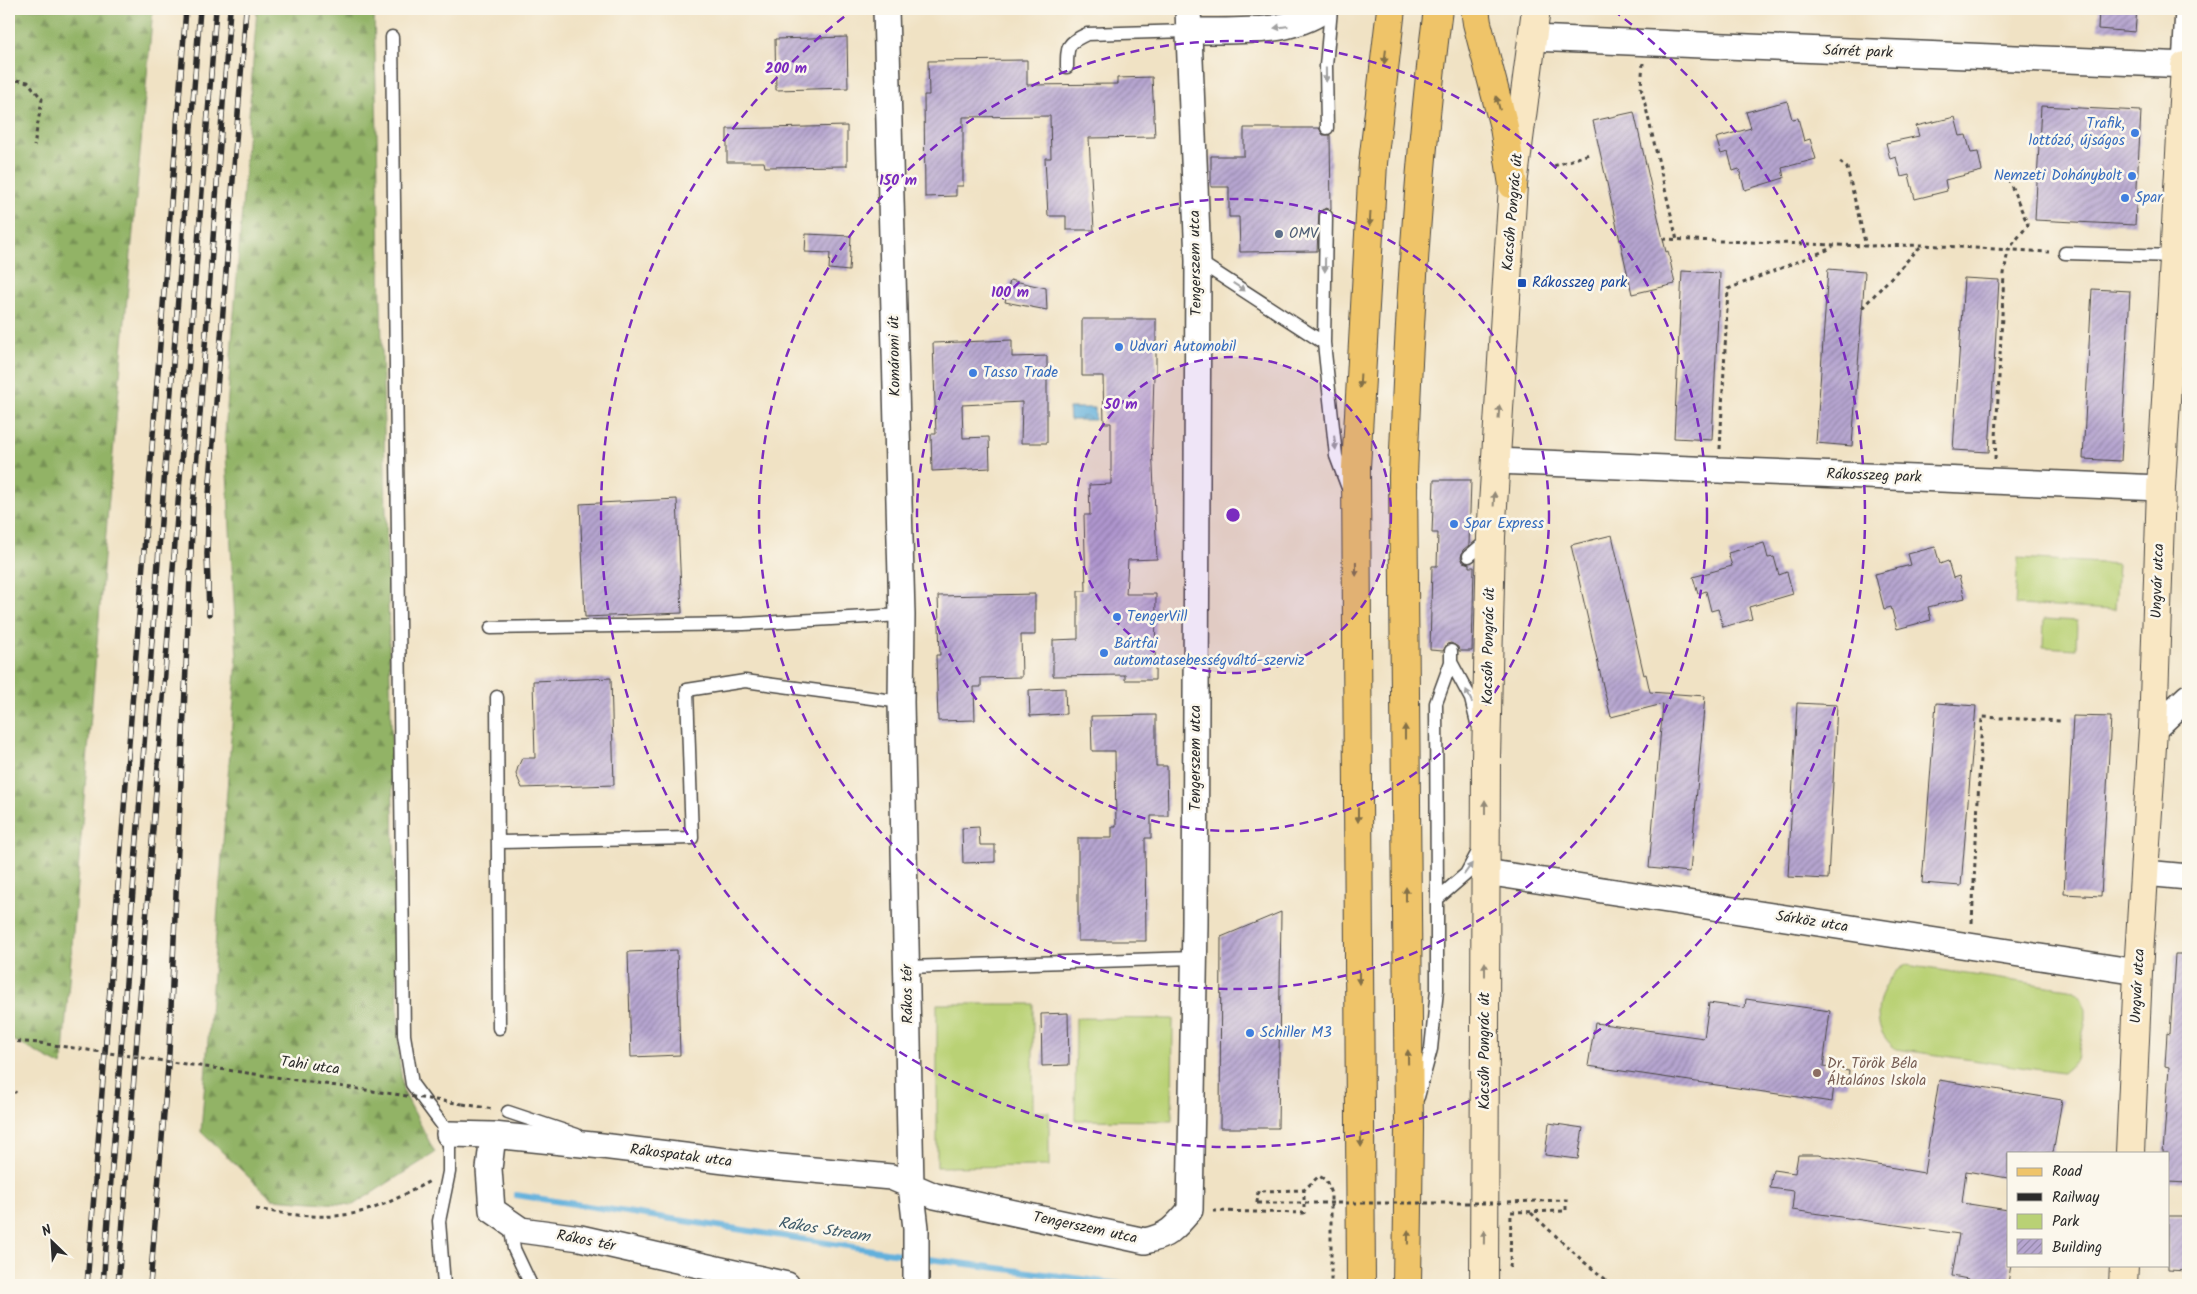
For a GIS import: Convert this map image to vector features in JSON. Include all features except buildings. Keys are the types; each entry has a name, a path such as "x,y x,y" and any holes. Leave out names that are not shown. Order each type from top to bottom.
{"main road":[{"path":"1361,1285 1355,520 1360,372 1373,163 1391,9"},
{"path":"1407,1285 1409,1128 1403,476 1407,375 1426,104 1438,9"},
{"path":"1475,9 1504,127 1514,185"}],"street":[{"name":"Komáromi út","path":"886,9 902,615 901,702"},
{"path":"1188,20 1285,27 1302,21 1325,9"},
{"name":"Kacsóh Pongrác út","path":"1484,1285 1485,834 1492,537 1514,185 1536,9"},
{"name":"Ungvár utca","path":"2130,1152 2138,972 2146,873 2153,730 2161,488 2180,312 2175,256 2188,10"},
{"name":"Tengerszem utca","path":"911,1186 935,1196 1145,1241 1162,1237 1176,1227 1190,1210 1194,958 1198,261 1188,20"},
{"name":"Sárrét park","path":"1532,38 2186,65"},
{"name":"Rákosszeg park","path":"1496,460 2161,488"},
{"path":"2153,730 2188,697"},
{"name":"Rákos tér","path":"901,702 908,967 911,1186 916,1228 917,1281"},
{"name":"Sárköz utca","path":"1485,872 2138,972"},
{"path":"2146,873 2188,877"},
{"name":"Rákospatak utca","path":"449,1134 493,1135 602,1146 758,1166 891,1177 911,1186"},
{"name":"Rákos tér","path":"493,1135 489,1169 492,1210 521,1230 580,1238 787,1285"},
{"path":"2123,1285 2124,1266"}],"lane":[{"path":"1327,128 1326,66 1331,9"},
{"path":"1067,67 1067,49 1073,40 1088,34 1188,20"},
{"path":"392,37 404,1036 412,1084 449,1134 449,1172 439,1221 444,1285"},
{"path":"1326,216 1324,343 1336,456 1348,488 1355,520"},
{"path":"2065,253 2175,256"},
{"path":"1198,261 1324,343"},
{"path":"1469,556 1492,537"},
{"path":"491,628 744,624 902,615"},
{"path":"1409,1128 1431,1048 1438,990 1436,703 1451,656 1471,699 1486,759"},
{"path":"498,842 692,838 687,690 745,681 901,702"},
{"path":"497,697 499,1028"},
{"path":"1437,899 1466,874 1485,834"},
{"path":"908,967 1194,958"},
{"path":"508,1112 556,1127 602,1146"},
{"path":"509,1222 514,1249 532,1285"}],"path":[{"path":"1644,43 1641,88 1677,240"},
{"path":"9,79 28,82 42,99 34,146"},
{"path":"1554,166 1589,154"},
{"path":"1840,162 1847,168 1866,246"},
{"path":"1992,482 2004,274 2008,250 2028,225 2007,176"},
{"path":"1663,239 1866,246 1922,245 2065,253"},
{"path":"1718,470 1728,289 1828,250 1833,245"},
{"path":"1862,308 1922,245"},
{"path":"1971,947 1982,717 2061,721"},
{"name":"Tahi utca","path":"9,1041 39,1043 508,1112"},
{"path":"9,1086 16,1094"},
{"path":"256,1209 305,1216 362,1212 381,1205 449,1172"},
{"path":"1331,1285 1331,1194 1326,1180 1319,1176 1304,1190 1258,1191 1257,1203 1504,1203 1566,1200 1566,1211 1511,1212 1510,1275"},
{"path":"1190,1210 1304,1213 1304,1190"},
{"path":"1531,1212 1584,1262 1609,1282"}],"green space":[{"path":"9,9 153,9 108,509 62,1066 9,1038"},
{"path":"257,9 374,9 399,1057 403,1090 435,1153 353,1205 272,1199 201,1132 237,659 225,435"},
{"path":"2018,558 2118,564 2115,610 2015,605"},
{"path":"2044,619 2077,621 2076,649 2043,647"},
{"path":"1906,965 2075,990 2080,995 2086,1009 2086,1019 2077,1060 2062,1073 1896,1049 1887,1041 1882,1033 1878,1012 1879,1002 1886,984"},
{"path":"937,1004 1033,1004 1033,1112 1049,1112 1049,1166 937,1167"},
{"path":"1076,1018 1173,1019 1172,1121 1075,1120"}],"water":[{"path":"1069,408 1095,408 1095,420 1070,420"}],"waterway":[{"name":"Rákos Stream","path":"516,1195 912,1256"},
{"name":"Rákos Stream","path":"921,1258 1128,1285"}],"railway":[{"path":"87,1285 186,9"},
{"path":"103,1285 200,9"},
{"path":"118,1285 216,9"},
{"path":"150,1285 169,1053 193,508 230,9"},
{"path":"209,614 207,554 209,495 246,9"}],"place":[{"name":"Trafik, lottózó, újságos","path":"2135,133"},
{"name":"Nemzeti Dohánybolt","path":"2132,176"},
{"name":"Spar","path":"2125,198"},
{"name":"OMV","path":"1279,234"},
{"name":"Rákosszeg park","path":"1522,283"},
{"name":"Udvari Automobil","path":"1119,347"},
{"name":"Tasso Trade","path":"973,373"},
{"name":"Spar Express","path":"1454,524"},
{"name":"TengerVill","path":"1117,617"},
{"name":"Bártfai automatasebességváltó-szerviz","path":"1104,653"},
{"name":"Schiller M3","path":"1250,1033"},
{"name":"Dr. Török Béla Általános Iskola","path":"1817,1073"}]}
